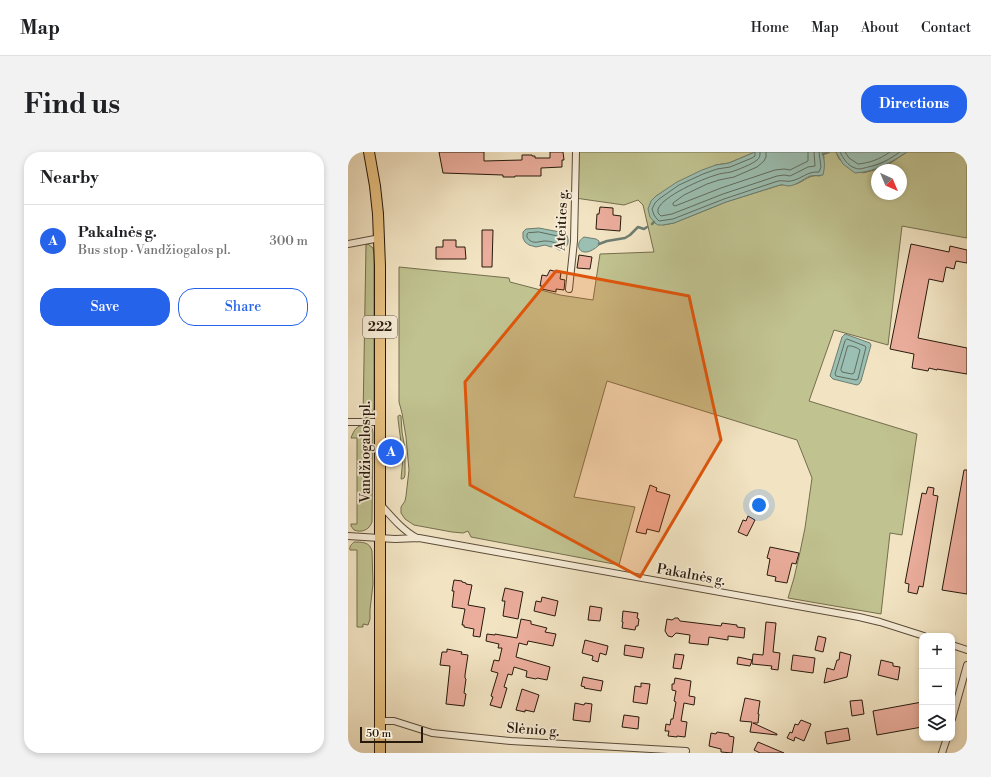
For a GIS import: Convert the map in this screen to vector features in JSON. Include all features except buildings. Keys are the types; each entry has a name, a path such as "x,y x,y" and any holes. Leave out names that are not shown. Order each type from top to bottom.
{"main road":[{"name":"Vandžiogalos pl.","path":"369,152 375,186 380,238 380,753"}],"street":[{"name":"Ateities g.","path":"569,289 574,241 576,152"},
{"path":"348,244 380,238"},
{"path":"348,422 380,422"},
{"path":"380,503 401,526 410,534 419,538"},
{"name":"Pakalnės g.","path":"348,536 395,539 419,538 859,617 919,634"},
{"path":"955,646 967,650"},
{"path":"955,708 967,665"},
{"name":"Slėnio g.","path":"380,721 394,721 432,732 511,740 686,751"},
{"path":"942,753 946,741"}],"highlighted area":[{"path":"556,271 689,296 721,440 640,577 470,485 465,382"}],"green space":[{"path":"576,152 755,152 729,163 716,165 656,196 663,225 674,223 726,202 780,185 794,185 810,177 820,176 824,157 822,152 836,152 839,159 863,173 871,171 871,200 907,200 907,164 889,164 907,152 967,152 967,238 902,226 888,345 834,330 809,401 917,434 902,535 890,533 881,614 788,598 805,528 812,478 797,440 607,381 574,497 635,507 619,565 471,537 468,531 463,533 452,532 414,525 405,519 401,513 401,507 406,496 409,470 406,437 399,402 399,267 509,278 510,282 560,295 593,300 600,254 654,252 643,205 638,200 624,205 575,198"},
{"path":"368,244 373,248 374,254 374,407 371,415 363,418 366,245"},
{"path":"400,415 405,449 405,475 402,479 403,458 398,419 398,416"},
{"path":"366,424 373,432 372,522 367,529 360,531 354,530 351,526 351,524 357,524 357,438 351,438 356,429"},
{"path":"354,542 363,542 368,544 372,551 373,584 370,619 368,625 363,624 363,627 357,627 357,550 350,550 351,545"}],"water":[{"path":"755,152 822,152 824,158 823,175 810,176 789,186 780,185 726,202 674,223 658,225 650,217 648,209 651,201 677,182 702,170 716,165 729,163"},
{"path":"836,152 907,152 886,164 871,164 870,171 855,173 843,164"},
{"path":"539,228 565,233 568,238 568,244 565,248 559,250 553,246 551,247 545,245 536,247 525,242 523,232 526,229"},
{"path":"584,237 596,239 599,241 599,245 593,250 583,252 580,250 579,244 580,240"},
{"path":"845,334 870,343 871,345 861,381 857,385 833,379 830,376 842,337"}],"waterway":[{"path":"823,154 829,152"},
{"path":"599,244 625,238 638,227 644,229 647,227"}],"place":[{"name":"Pakalnės g.","path":"391,452"}]}
